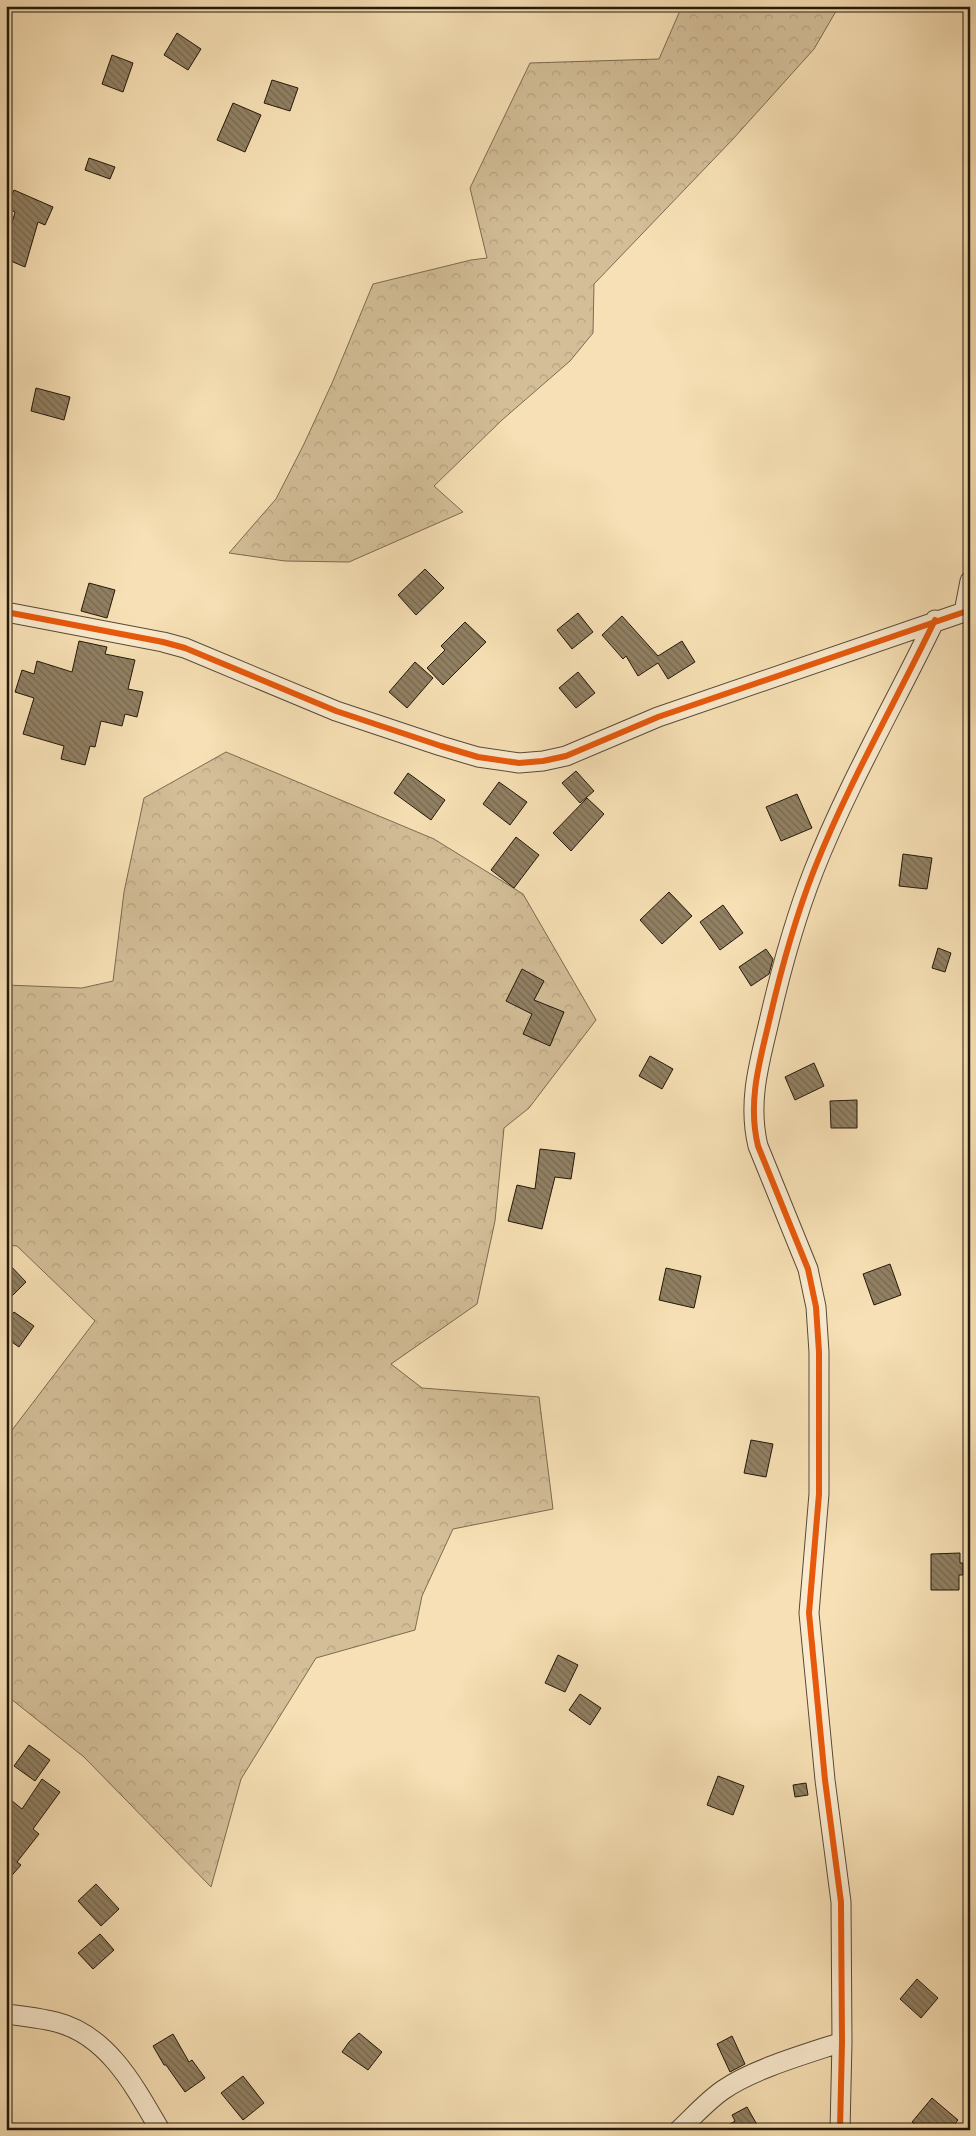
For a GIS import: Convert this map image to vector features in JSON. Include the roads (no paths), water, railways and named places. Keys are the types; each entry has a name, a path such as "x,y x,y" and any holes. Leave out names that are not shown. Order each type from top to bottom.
{"street":[{"path":"6,612 163,642 185,648 336,711 478,757 519,763 543,761 566,756 658,717 935,620 968,611 970,581"},
{"path":"840,2130 842,2042 840,1902 824,1780 809,1613 819,1494 820,1352 816,1306 808,1269 758,1146 752,1107 756,1076 782,965 814,870 848,795 935,620"},
{"path":"6,2014 56,2022 72,2028 92,2041 123,2069 160,2130"},
{"path":"680,2130 722,2090 791,2059 842,2042"}]}
